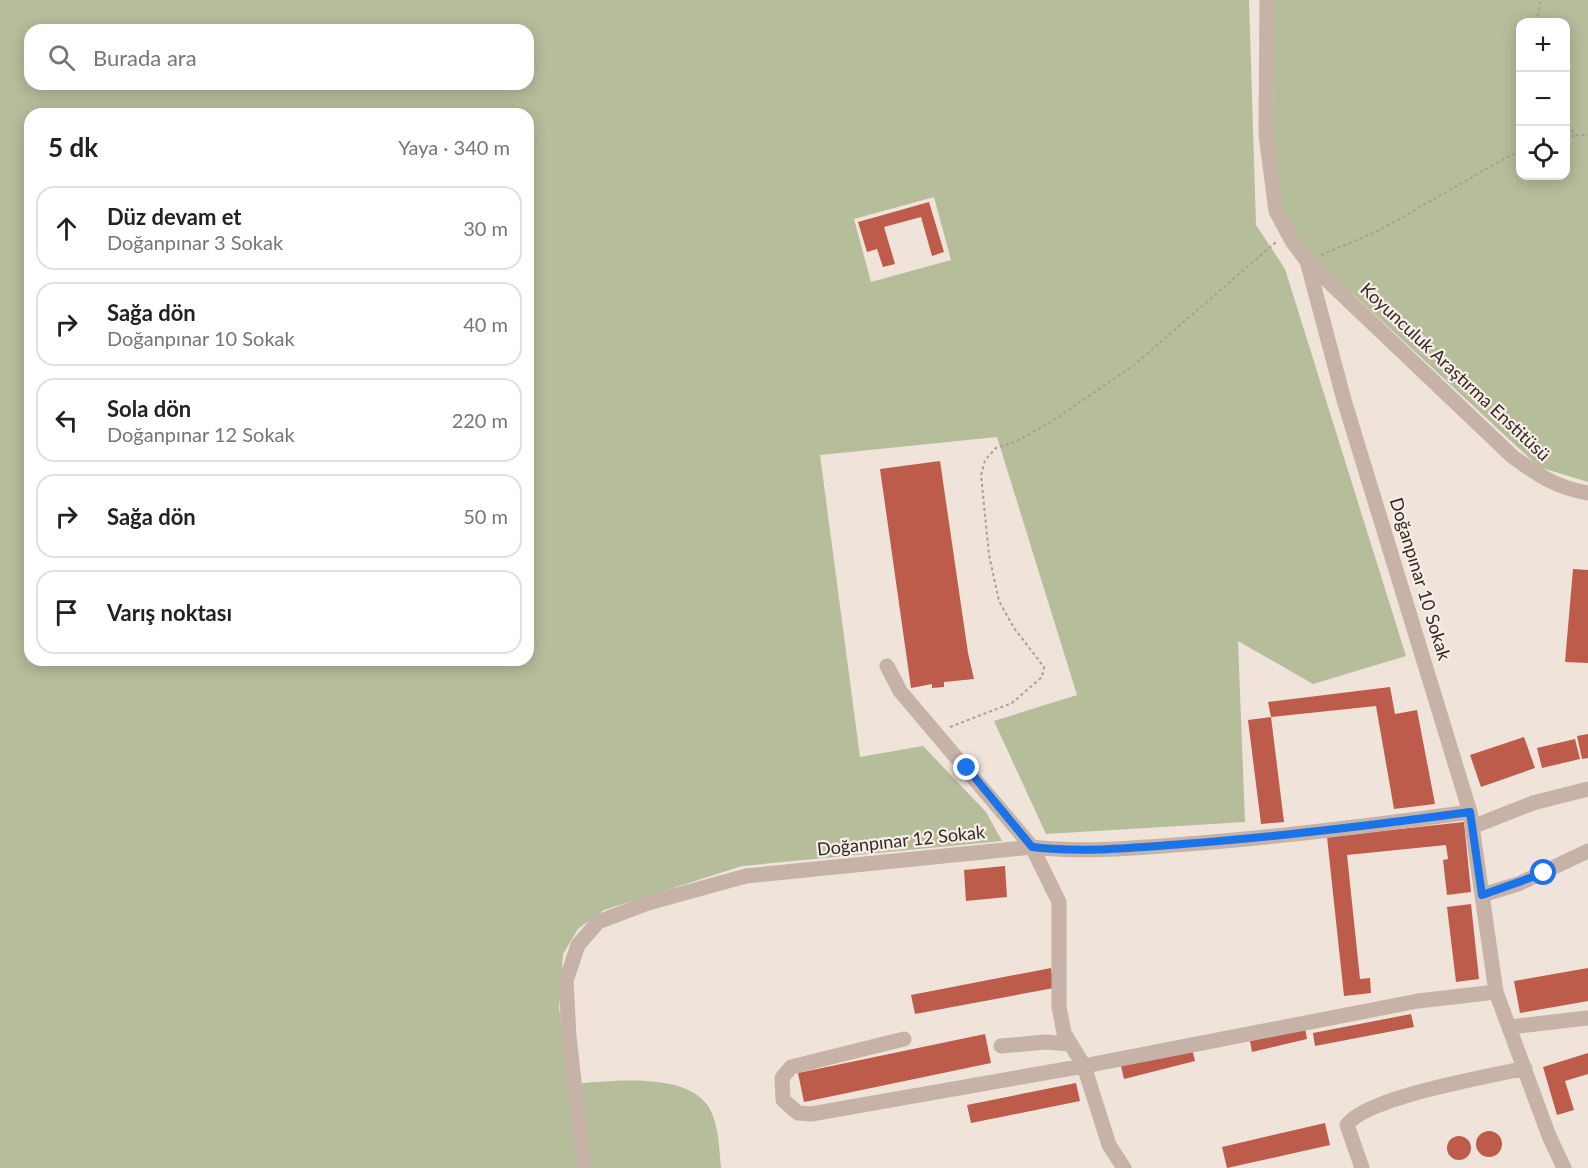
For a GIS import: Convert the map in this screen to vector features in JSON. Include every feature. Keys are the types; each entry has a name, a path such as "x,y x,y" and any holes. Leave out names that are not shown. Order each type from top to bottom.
{"street":[{"name":"Doğanpınar 10 Sokak","path":"1267,0 1266,135 1273,197 1287,233 1307,261 1344,400 1471,819 1496,992 1549,1136 1564,1168"},
{"name":"Koyunculuk Araştırma Enstitüsü","path":"1307,261 1513,457 1541,478 1562,488 1588,493"},
{"path":"887,666 900,691 1032,847 1059,902 1059,1007 1069,1044 1084,1066 1109,1144 1124,1168"},
{"name":"Doğanpınar 12 Sokak","path":"584,1168 569,1036 566,981 578,945 598,922 686,891 746,876 1032,847 1062,851 1110,849 1293,836 1471,819 1588,789"},
{"path":"1482,895 1518,884 1588,851"},
{"path":"904,1039 791,1066 782,1078 783,1100 798,1113 811,1114 1084,1066 1418,1000 1496,992"},
{"path":"1510,1027 1588,1018"},
{"path":"1002,1046 1046,1042 1069,1044"},
{"path":"1362,1168 1347,1125 1353,1116 1382,1102 1525,1068"}],"path":[{"path":"1537,18 1541,0"},
{"path":"1570,130 1577,135"},
{"path":"1570,137 1588,135"},
{"path":"1307,261 1378,231 1516,154"},
{"path":"936,733 1012,703 1042,677 1044,667 1014,628 999,601 988,555 981,475 985,460 996,448 1017,441 1051,422 1134,365 1206,300 1287,233"}],"green space":[{"path":"0,0 1249,0 1256,225 1285,269 1406,656 1313,684 1238,641 1245,822 1046,834 994,721 1077,695 997,437 820,455 860,757 923,746 986,812 1002,841 742,866 604,910 578,929 563,954 559,1007 569,1084 624,1080 645,1081 684,1088 699,1096 710,1109 715,1123 721,1168 0,1168","holes":["934,197 951,260 871,282 854,219"]},
{"path":"1274,0 1588,0 1588,482 1539,467 1312,256 1298,237 1283,209 1273,135"}],"building":[{"path":"929,202 944,252 932,256 921,217 884,227 895,264 883,267 877,249 867,252 858,222"},
{"path":"940,461 968,653 974,679 944,682 944,687 932,688 932,684 911,688 880,469"},
{"path":"1573,569 1588,570 1588,663 1565,662"},
{"path":"1390,687 1395,714 1417,710 1435,804 1394,809 1376,706 1271,717 1268,702"},
{"path":"1271,717 1284,822 1261,824 1248,720"},
{"path":"1588,734 1588,758 1582,759 1577,736"},
{"path":"1524,737 1535,768 1481,787 1470,755"},
{"path":"1575,739 1580,759 1542,768 1537,748"},
{"path":"1464,822 1471,892 1447,895 1443,860 1448,859 1446,845 1347,855 1360,979 1370,978 1371,993 1344,996 1327,837"},
{"path":"1005,866 1007,897 966,901 964,870"},
{"path":"1471,904 1479,979 1456,982 1447,907"},
{"path":"1051,968 1054,988 915,1014 911,995"},
{"path":"1588,968 1588,1001 1520,1013 1514,981"},
{"path":"1411,1014 1414,1027 1315,1046 1313,1033"},
{"path":"1305,1028 1307,1039 1252,1052 1250,1041"},
{"path":"985,1034 991,1063 804,1102 798,1073"},
{"path":"1192,1049 1195,1061 1124,1079 1121,1066"},
{"path":"1588,1053 1588,1074 1565,1081 1574,1110 1557,1115 1543,1067"},
{"path":"1076,1083 1080,1101 971,1123 967,1105"},
{"path":"1325,1123 1330,1145 1227,1168 1222,1147"},
{"path":"1489,1131 1498,1135 1502,1144 1498,1153 1489,1157 1480,1153 1476,1144 1480,1135"},
{"path":"1459,1136 1468,1139 1471,1148 1468,1157 1459,1160 1450,1157 1447,1148 1450,1139"}],"route":[{"path":"967,768 1032,847 1062,851 1110,849 1293,836 1470,812 1482,895 1544,873"}]}
